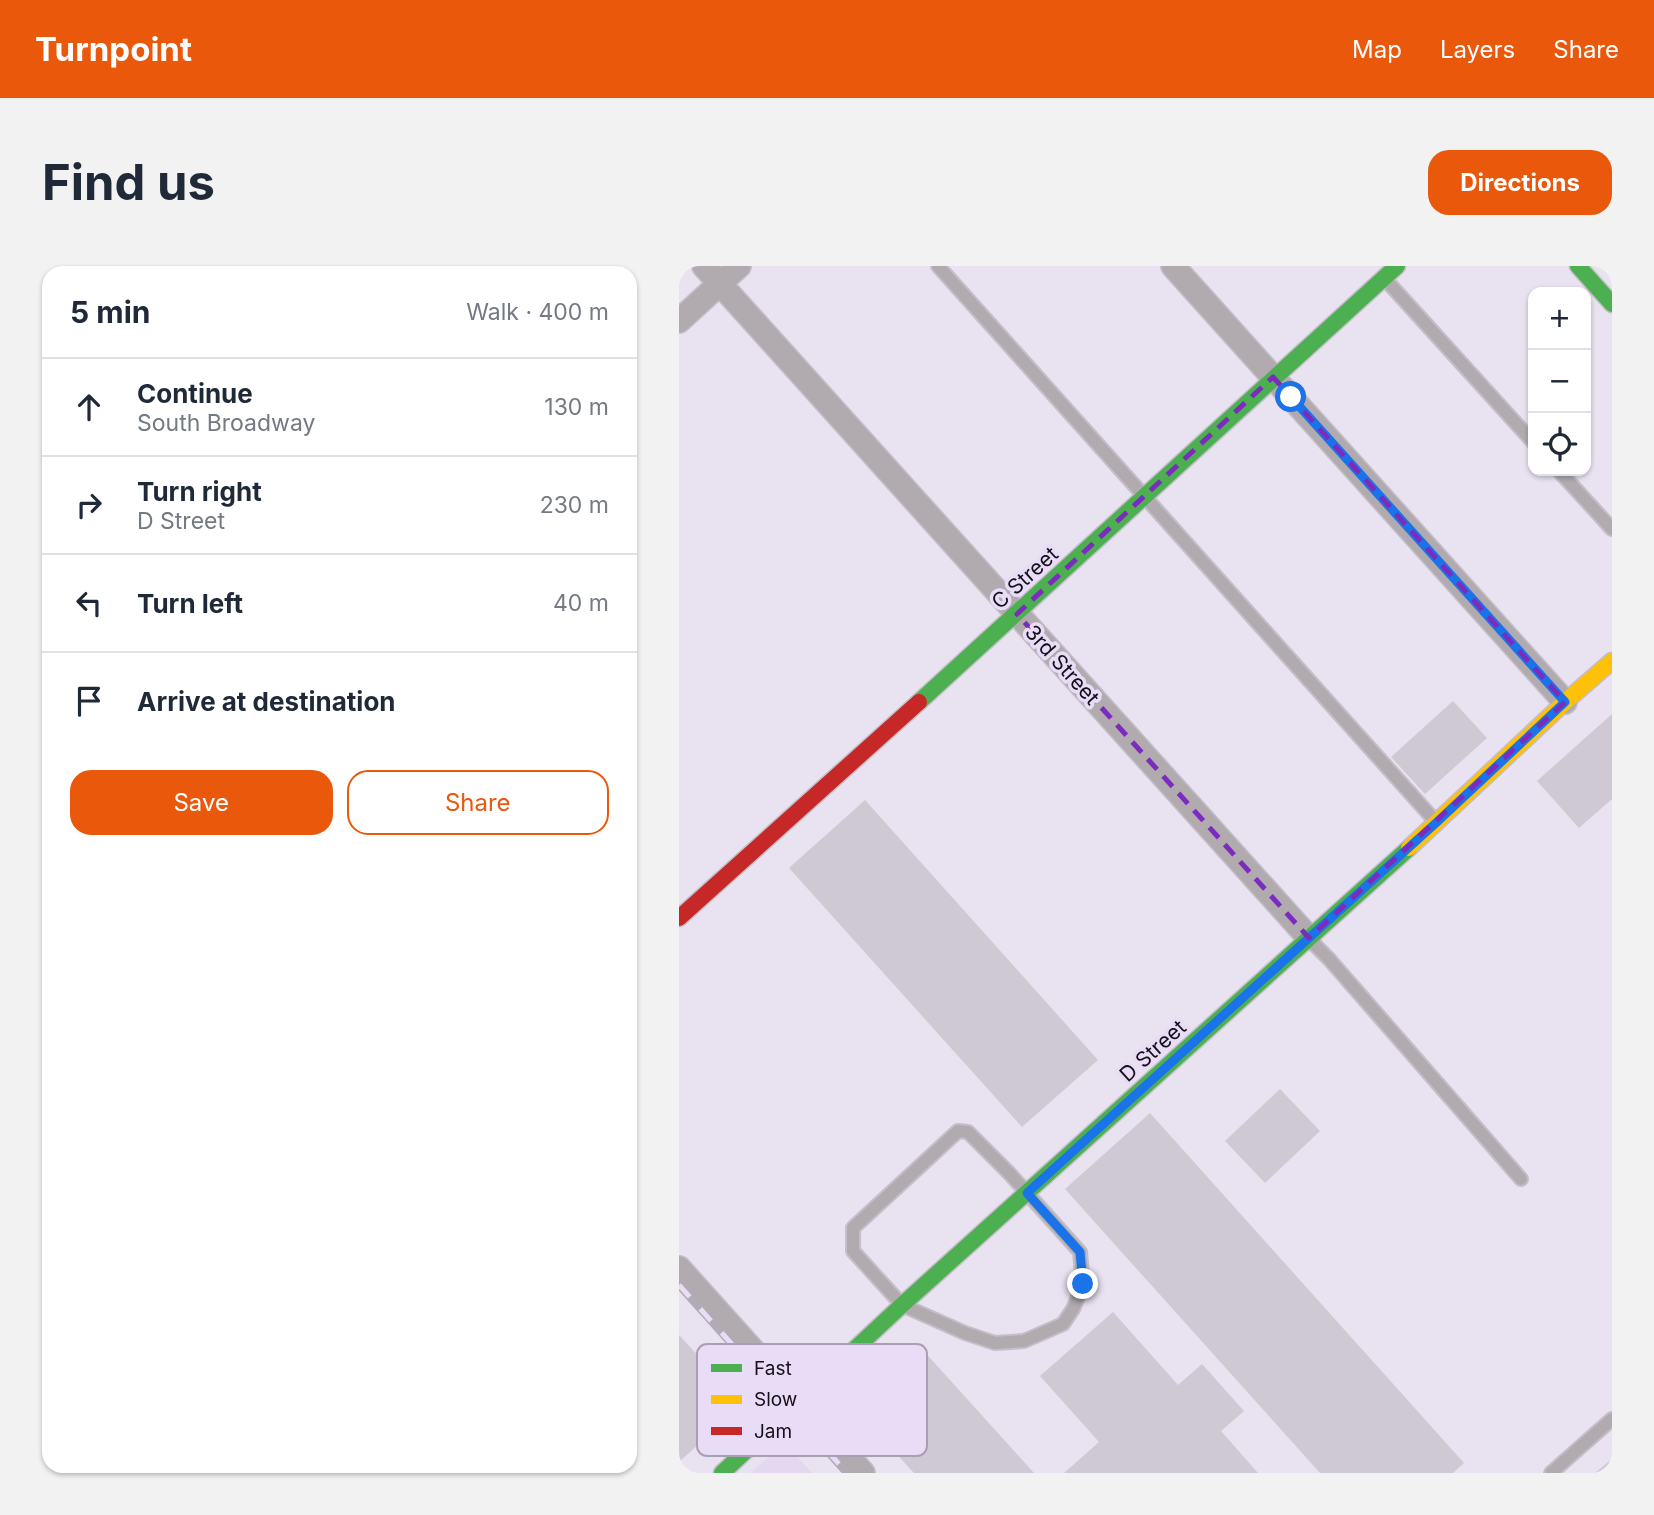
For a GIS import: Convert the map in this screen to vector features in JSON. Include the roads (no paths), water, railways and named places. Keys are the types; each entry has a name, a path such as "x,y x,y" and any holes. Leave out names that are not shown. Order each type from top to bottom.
{"street":[{"name":"3rd Street","path":"704,266 1309,938"},
{"path":"679,321 739,266"},
{"path":"1173,266 1565,702"},
{"name":"C Street","path":"679,918 1145,497 1273,377 1378,272 1397,266"},
{"path":"1578,266 1612,304"},
{"name":"D Street","path":"860,1344 1612,661"},
{"path":"679,1268 748,1344"},
{"name":"D Street","path":"722,1473 740,1456"},
{"path":"848,1456 863,1473"}],"lane":[{"path":"938,266 1437,822"},
{"path":"1378,272 1528,437"},
{"path":"1564,476 1612,529"},
{"path":"1309,938 1521,1179"},
{"path":"958,1131 968,1132 1027,1193 1080,1252 1083,1284 1073,1309 1063,1324 1024,1341 995,1343 902,1305 853,1251 853,1228 958,1131"},
{"path":"1551,1473 1612,1419"}],"railway":[{"path":"679,1285 732,1344"},
{"path":"832,1456 847,1473"}]}
